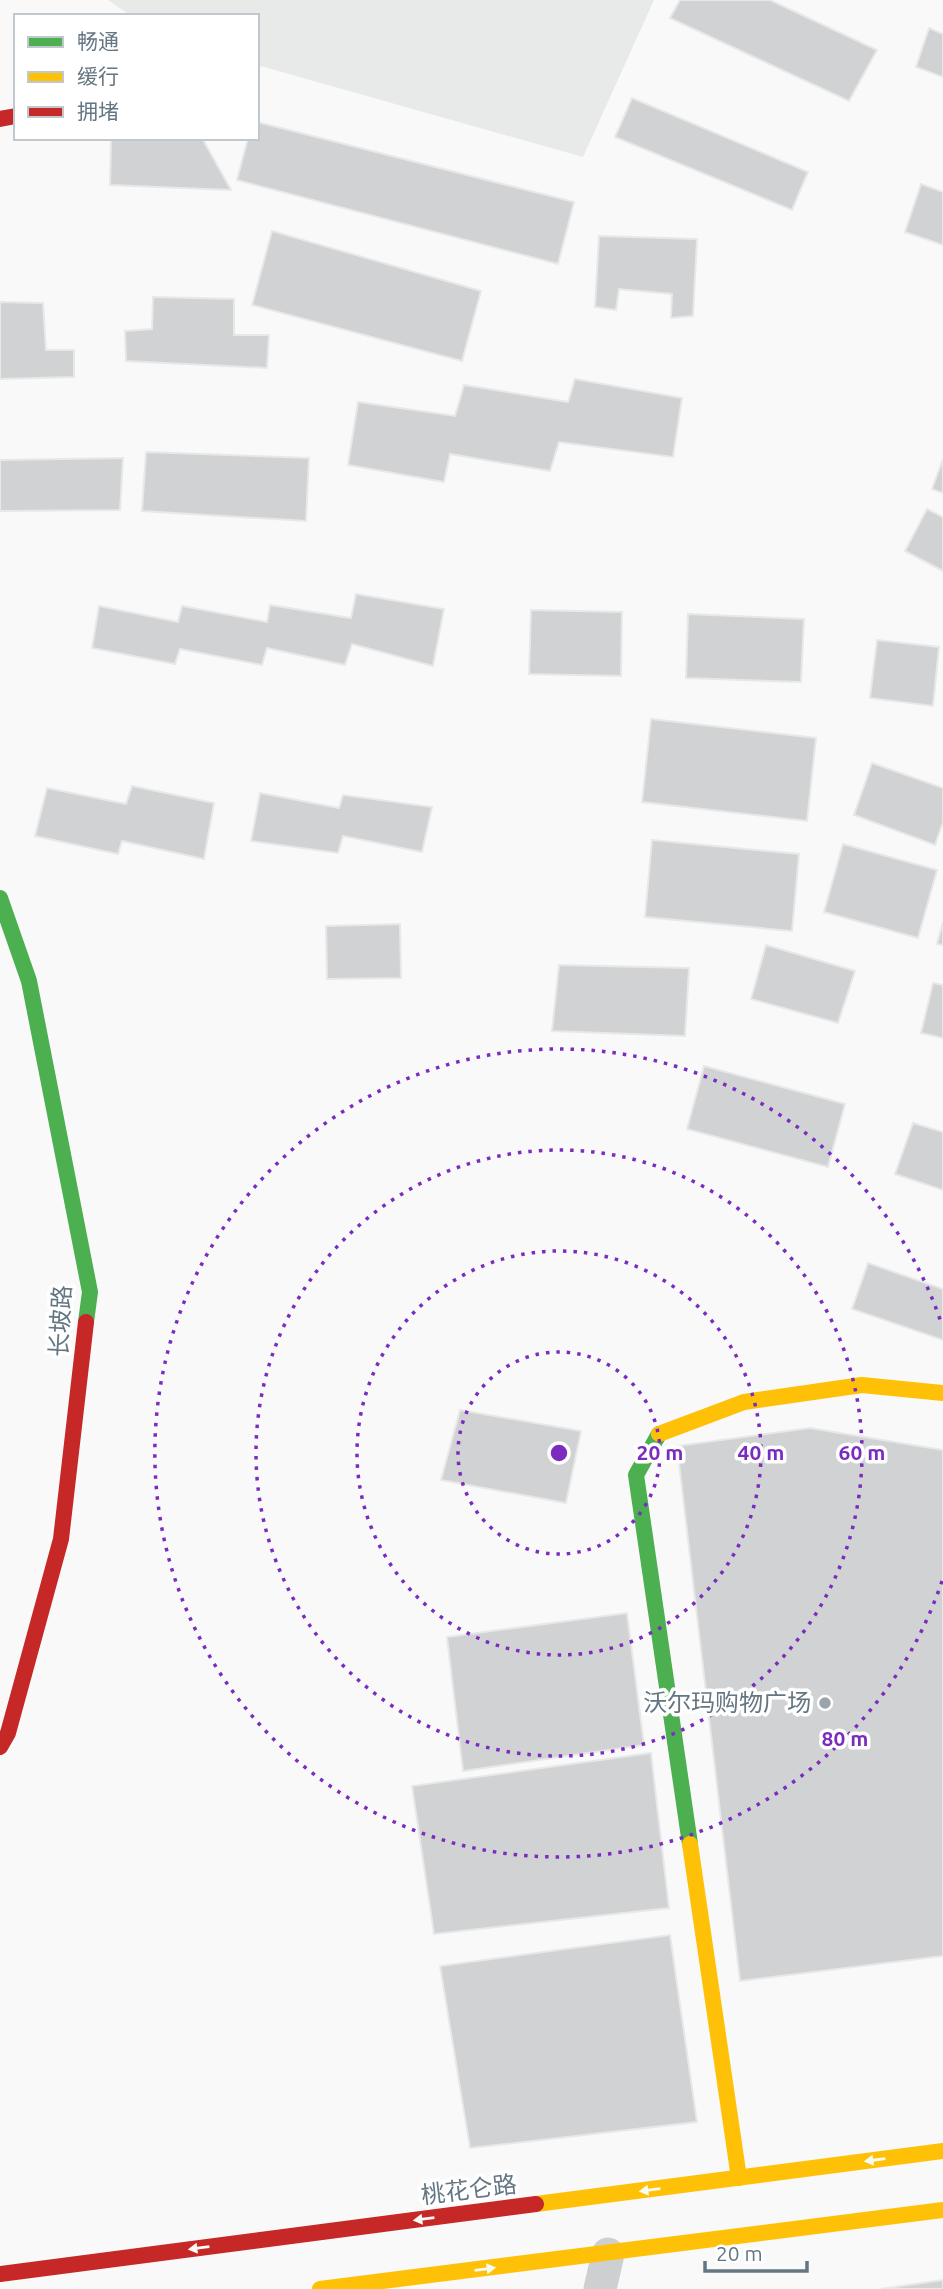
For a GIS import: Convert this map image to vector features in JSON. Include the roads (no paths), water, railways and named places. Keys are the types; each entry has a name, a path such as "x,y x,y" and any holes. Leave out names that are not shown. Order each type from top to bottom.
{"street":[{"name":"长坡路","path":"0,898 29,981 90,1292 61,1539 8,1733 0,1747"},
{"path":"739,2178 636,1475 659,1434 744,1402 862,1385 943,1392"},
{"name":"桃花仑路","path":"0,2274 943,2151"},
{"path":"320,2289 943,2210"},
{"path":"600,2289 608,2253"}],"place":[{"name":"沃尔玛购物广场","path":"825,1703"}]}
